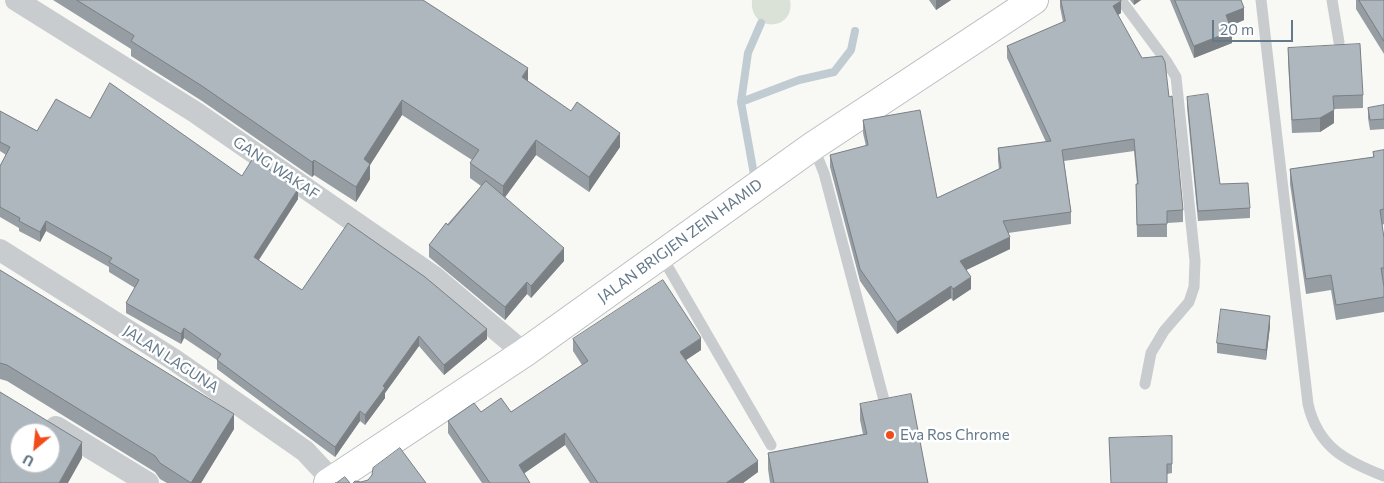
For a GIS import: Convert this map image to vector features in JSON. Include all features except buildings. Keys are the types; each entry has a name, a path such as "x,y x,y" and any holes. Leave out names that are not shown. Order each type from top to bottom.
{"main road":[{"name":"JALAN BRIGJEN ZEIN HAMID","path":"342,479 524,353 814,146 1034,0"}],"street":[{"name":"GANG WAKAF","path":"16,0 195,112 433,276 524,353"},
{"name":"JALAN LAGUNA","path":"0,250 173,359 342,479"},
{"path":"41,418 148,483"}],"lane":[{"path":"1121,0 1176,77 1195,262 1194,287 1189,302 1164,331 1151,353 1145,384"},
{"path":"1260,0 1311,418 1320,435 1345,458 1384,476"},
{"path":"1332,0 1339,42"},
{"path":"814,146 824,174 886,404"},
{"path":"661,255 771,445"}],"shaded area":[{"path":"752,0 790,0 790,10 786,18 780,23 764,23 758,19 753,11"}],"waterway":[{"path":"755,180 741,102 748,53 761,23"},
{"path":"741,102 799,80 834,72 851,50 855,31"}],"place":[{"name":"Eva Ros Chrome","path":"890,435"}]}
